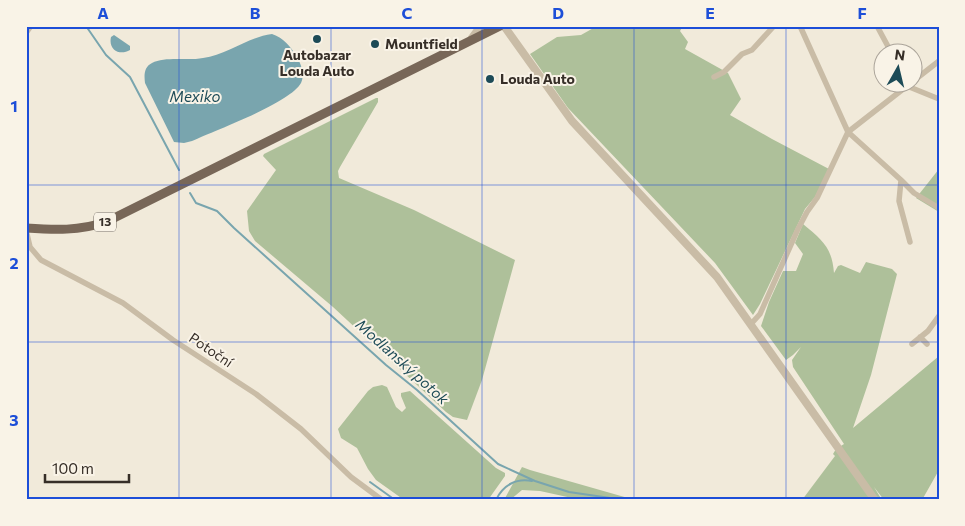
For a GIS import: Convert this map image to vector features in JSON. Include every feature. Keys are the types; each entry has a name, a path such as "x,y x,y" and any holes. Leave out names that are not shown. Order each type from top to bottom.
{"main road":[{"name":"13","path":"26,229 79,229 112,219 502,26"}],"street":[{"path":"26,34 31,26"},
{"path":"466,43 477,33 481,26"},
{"path":"502,26 572,121 706,264 724,286 875,500"},
{"path":"714,77 724,72 742,54 752,50 774,26"},
{"path":"800,26 848,132 914,193 939,208"},
{"path":"878,26 885,42"},
{"path":"922,73 939,61"},
{"path":"922,90 939,99"},
{"path":"751,324 760,314 798,228 818,198 848,132 898,92"},
{"path":"901,180 899,201 910,242"},
{"name":"Potoční","path":"26,229 30,247 41,260 111,296 256,394 301,429 351,477 382,500"},
{"path":"912,344 928,330 939,316"},
{"path":"920,337 927,344"}],"green space":[{"path":"597,26 683,26 680,31 688,42 685,49 728,73 741,99 730,115 829,169 815,197 805,209 753,315 715,263 568,108 530,54 557,37 581,35"},
{"path":"378,98 378,102 338,171 339,178 414,210 515,260 482,380 467,420 453,417 446,412 333,307 255,241 249,231 247,211 276,170 263,156 264,154"},
{"path":"939,169 939,212 916,198"},
{"path":"803,224 825,245 831,257 834,273 838,266 841,265 860,273 866,262 892,269 897,274 871,375 853,428 939,356 939,470 922,500 884,500 874,487 882,500 802,500 835,456 833,454 836,449 844,444 793,367 792,360 801,347 786,360 761,326 783,271 796,271 803,254 795,243"},
{"path":"382,385 387,387 396,407 402,412 406,408 401,393 410,391 496,468 505,473 505,476 488,500 404,500 376,480 357,448 341,438 338,429 368,391 373,387"},
{"path":"522,467 635,500 581,500 540,491 522,490 510,500 504,500"}],"water":[{"name":"Mexiko","path":"272,34 286,43 300,63 303,73 302,80 294,91 268,107 192,141 184,143 174,142 145,83 147,67 157,61 197,59 212,56 254,39"},
{"path":"114,35 130,46 130,50 126,52 116,51 111,45 111,37"}],"waterway":[{"name":"Modlanský potok","path":"86,26 106,55 130,77 179,170"},
{"name":"Modlanský potok","path":"190,193 196,203 217,211 498,464 535,481 569,492 624,500"},
{"path":"496,500 502,490 511,484 526,480 532,481"},
{"path":"370,482 395,500"}],"place":[{"name":"Autobazar Louda Auto","path":"317,39"},
{"name":"Mountfield","path":"375,44"},
{"name":"Louda Auto","path":"490,79"}]}
